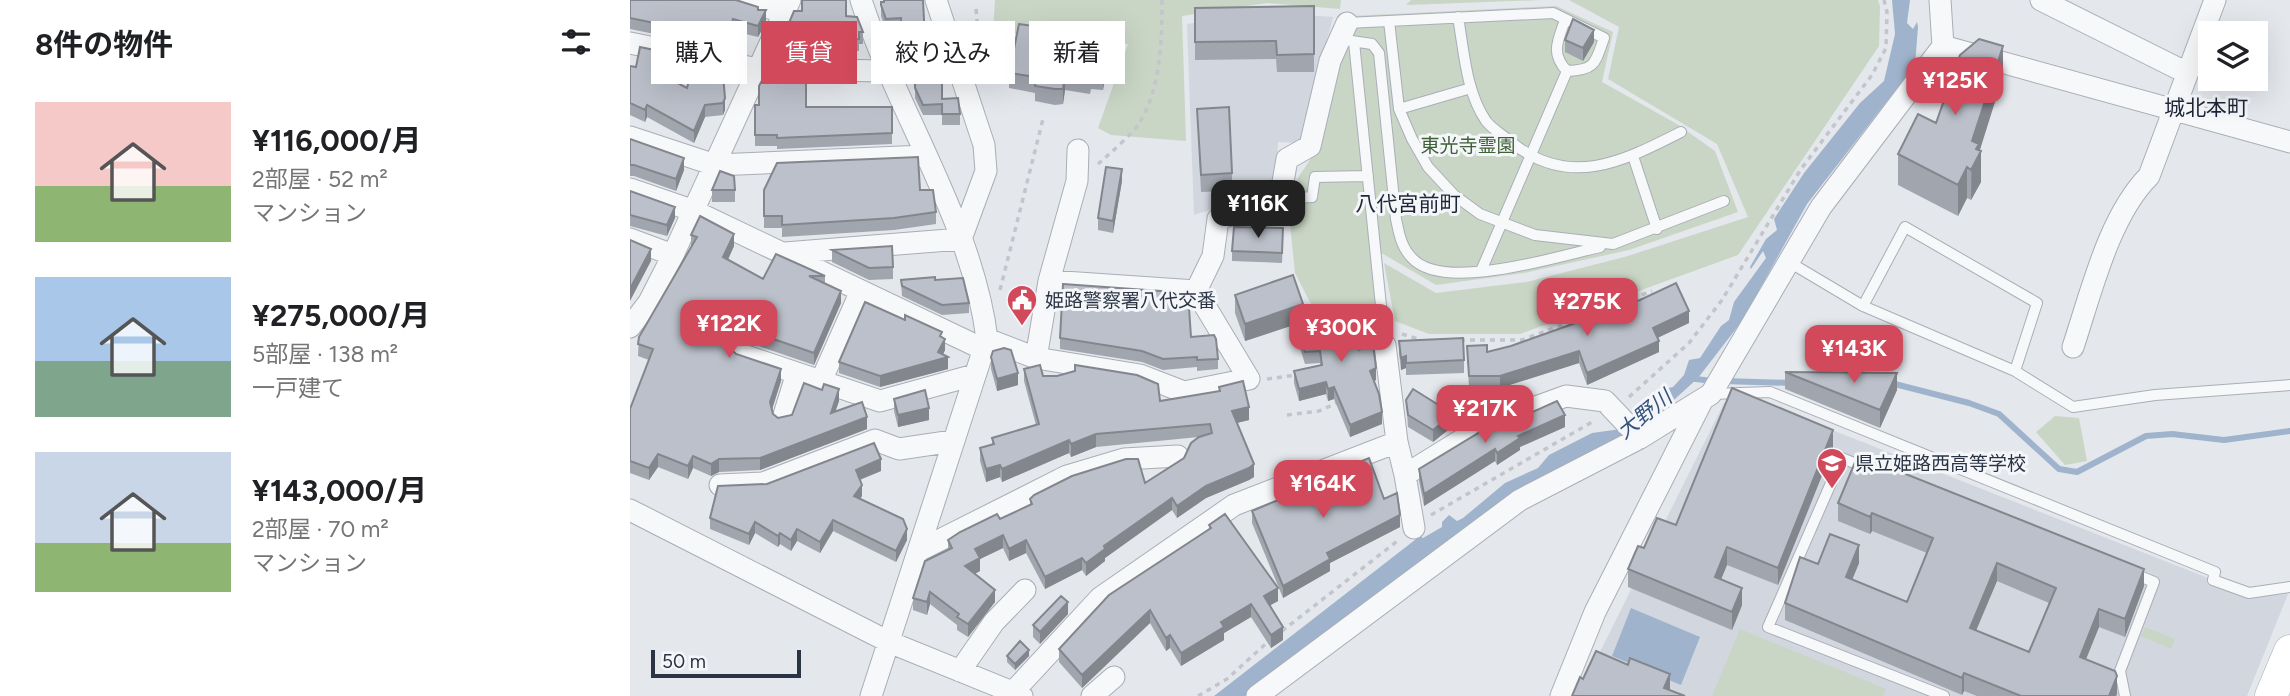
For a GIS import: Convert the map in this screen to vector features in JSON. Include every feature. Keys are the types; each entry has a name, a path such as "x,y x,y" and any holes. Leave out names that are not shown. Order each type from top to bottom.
{"street":[{"path":"630,327 649,302 673,255 787,6 738,0"},
{"path":"861,0 871,27"},
{"path":"936,0 942,21"},
{"path":"1561,696 1595,612 1707,398 1821,207 1943,46 1940,0"},
{"path":"2041,0 2187,73"},
{"path":"2073,347 2095,279 2121,218 2132,194 2149,176 2215,0"},
{"path":"1196,291 1213,256 1218,219 1280,199 1287,159 1310,146 1346,35"},
{"path":"630,43 680,64 758,69 871,71"},
{"path":"1943,46 2176,108 2290,142"},
{"path":"871,696 985,344 978,290 961,239 893,84"},
{"path":"961,84 984,145 986,172 961,239"},
{"path":"630,136 715,165 925,156"},
{"path":"1036,358 1049,281 1077,181 1078,150"},
{"path":"630,188 694,211 860,291 985,344 1036,358 1140,375 1184,392 1250,379 1196,291"},
{"path":"630,239 673,255"},
{"path":"782,253 961,239"},
{"path":"1049,281 1196,291"},
{"path":"821,381 860,291"},
{"path":"1384,335 1397,442 1414,528"},
{"path":"740,354 880,401 974,375"},
{"path":"783,418 797,373"},
{"path":"1405,475 1484,426 1566,396 1605,401 1640,438"},
{"path":"1257,696 1520,500 1640,438 1707,398"},
{"path":"720,485 763,482 874,440 899,449 953,441"},
{"path":"630,510 889,642 1017,694 1100,598 1234,505 1397,442"},
{"path":"918,551 1067,476 1124,459 1178,456"},
{"path":"960,671 994,622 1025,590"},
{"path":"2271,696 2290,651"},
{"path":"1091,696 1114,677"}],"lane":[{"path":"1346,35 1389,21 1553,13 1604,38 1596,62 1585,70 1567,71 1558,62 1555,50 1566,20"},
{"path":"1458,17 1471,88 1487,122 1530,157 1560,168 1594,167 1633,156 1681,132"},
{"path":"1389,21 1399,108 1428,167 1454,195 1480,214 1535,235 1613,244"},
{"path":"1346,35 1368,176 1384,335"},
{"path":"1346,35 1372,44 1380,53 1392,187 1401,243 1412,260 1430,270 1444,273 1481,271 1613,244 1724,201"},
{"path":"1481,271 1567,71"},
{"path":"1399,108 1471,88"},
{"path":"1633,156 1657,229"},
{"path":"1280,199 1312,197 1315,177 1368,176"},
{"path":"1863,306 1905,227 2037,303 2015,371"},
{"path":"1789,262 1863,306 2015,371 2073,407 2155,395 2290,385"},
{"path":"1707,398 1770,392 2215,572 2213,580 2249,593 2290,587"},
{"path":"1879,473 1842,458 1768,627 1944,696"},
{"path":"2117,567 2154,582 2120,671 2125,696"}],"path":[{"path":"1077,181 1140,123 1153,85 1162,40 1161,0"},
{"path":"1198,696 1227,678 1304,611 1436,511 1614,410 1689,344 1722,300 1801,169 1872,75 1886,48 1887,12 1884,0"},
{"path":"976,9 977,21"},
{"path":"997,300 1044,119"},
{"path":"1454,340 1522,340 1652,291"},
{"path":"1384,335 1427,340"},
{"path":"1250,379 1279,379 1307,372"},
{"path":"1287,415 1319,411 1342,401"}],"shaded area":[{"path":"1263,12 1333,17 1300,143 1278,142 1276,180 1266,191 1194,215 1187,24"},
{"name":"県立姫路西高等学校","path":"1756,400 2208,578 2208,582 2243,596 2288,594 2247,696 1578,696 1724,403"}],"green space":[{"path":"995,0 1341,0 1340,9 1267,3 1182,16 1186,141 1111,135 1098,128 1114,84 1125,84 1125,52 1128,44 1125,44 1125,21 1029,21 1029,35 1015,34 1015,21 994,21"},
{"path":"1411,0 1541,0 1406,5"},
{"path":"1569,0 1878,0 1879,46 1738,255 1520,334 1429,334 1395,321 1384,263 1436,293 1527,282 1628,256 1748,217 1717,144 1608,79 1619,27"},
{"name":"東光寺霊園","path":"1556,6 1613,32 1602,82 1677,124 1715,151 1738,212 1629,250 1524,273 1436,285 1378,251 1389,337 1357,338 1345,323 1324,329 1295,273 1287,194 1314,154 1352,16"},
{"path":"2055,416 2079,418 2087,461 2065,465 2036,432"},
{"path":"2145,627 2175,639 2171,649 2141,636"},
{"path":"1740,629 1886,689 1883,696 1712,696"}],"water":[{"name":"大野川","path":"1892,0 1910,0 1907,23 1913,29 1917,22 1918,27 1915,65 1807,204 1742,321 1698,378 1642,429 1543,481 1438,548 1246,696 1214,696 1420,536 1423,538 1442,527 1442,522 1449,515 1457,521 1463,518 1505,483 1538,468 1549,455 1592,433 1621,429 1649,409 1660,390 1673,387 1684,375 1689,360 1700,358 1721,326 1729,320 1734,302 1766,258 1763,251 1751,269 1766,239 1777,230 1774,219 1804,173 1860,103 1884,81 1895,34"},
{"path":"1631,608 1700,637 1681,685 1612,656"}],"building":[{"path":"630,0 736,0 758,7 758,10 766,10 758,26 733,19 651,22 630,18"},
{"path":"802,0 846,0 846,16 857,17 863,32 859,32 857,39 857,21 790,21 794,11 802,11"},
{"path":"923,0 924,21 886,19 881,5 881,2"},
{"path":"1314,6 1314,54 1277,55 1276,41 1195,42 1195,8"},
{"path":"1573,19 1594,30 1583,48 1565,40"},
{"path":"1019,24 1029,25 1029,76 1015,74 1015,44"},
{"path":"1979,39 2003,46 1972,141 1979,144 1976,149 1981,151 1971,170 1967,167 1958,185 1898,154 1918,114 1936,123 1960,55"},
{"path":"640,47 651,49 651,84 679,84 687,88 688,84 724,84 725,98 723,103 705,105 694,131 647,105 645,110 630,103 630,66 636,67"},
{"path":"761,82 806,84 806,107 892,107 892,133 777,138 777,135 755,135 755,105 759,105"},
{"path":"915,84 942,84 942,99 958,98 960,114 942,114 942,104 923,105"},
{"path":"1035,84 1064,84 1063,89"},
{"path":"1229,107 1232,173 1201,175 1197,109"},
{"path":"630,139 684,158 676,179 630,165"},
{"path":"918,157 920,190 933,190 936,212 894,218 782,225 782,216 764,216 764,190 777,163"},
{"path":"1106,167 1122,169 1113,221 1098,218"},
{"path":"720,171 734,176 735,190 712,190"},
{"path":"630,191 675,207 667,225 630,215"},
{"path":"700,216 734,234 723,257 763,279 776,254 825,276 809,276 841,291 814,353 744,329 731,332 727,345 736,354 781,369 770,402 773,414 778,418 792,415 804,383 822,390 824,384 839,389 831,413 862,402 867,417 760,458 719,459 711,464 693,456 688,466 658,454 649,468 630,461 630,409 653,349 638,344 639,337 697,237 691,235"},
{"path":"1234,227 1283,228 1282,253 1232,251"},
{"path":"630,240 651,249 630,289"},
{"path":"892,246 893,267 869,268 832,250"},
{"path":"1293,275 1303,304 1245,324 1235,295"},
{"path":"935,277 935,280 963,278 969,303 942,305 902,286 901,280"},
{"path":"1676,283 1689,311 1653,328 1659,341 1587,373 1579,351 1500,376 1469,376 1467,346 1487,345 1487,352 1511,346 1640,300"},
{"path":"1063,284 1188,293 1191,337 1214,335 1218,359 1163,359 1142,351 1060,338"},
{"path":"865,302 905,320 905,315 942,332 940,336 945,339 938,352 948,357 880,376 839,362"},
{"path":"1347,308 1359,350 1373,344 1376,368 1370,371 1379,394 1382,412 1350,425 1334,387 1328,389 1326,382 1299,389 1294,371 1322,365 1320,351 1305,352 1296,323"},
{"path":"1463,338 1464,360 1406,363 1406,356 1401,358 1399,341"},
{"path":"1004,348 1011,350 1018,373 997,379 991,357 993,351"},
{"path":"1040,365 1043,376 1057,376 1075,371 1075,365 1137,375 1158,384 1160,401 1220,391 1219,387 1243,381 1249,407 1232,411 1254,464 1206,486 1177,506 1172,498 1104,546 1105,549 1086,563 1082,558 1045,577 1026,540 1009,549 1003,535 975,549 980,558 965,566 995,590 968,624 930,592 927,602 913,598 925,561 952,548 948,540 997,514 1000,519 1032,504 1030,499 1034,495 1072,476 1126,459 1138,459 1145,483 1184,458 1191,443 1199,437 1212,433 1210,424 1096,434 1071,444 1069,440 1002,469 1000,465 986,469 980,448 994,444 992,438 1039,424 1024,369"},
{"path":"1785,372 1897,373 1880,410"},
{"path":"1732,388 1833,430 1778,568 1727,547 1715,577 1742,588 1732,612 1628,569 1638,546 1644,548 1657,518 1676,525"},
{"path":"1413,389 1453,414 1433,430 1408,415 1406,400"},
{"path":"925,390 929,408 898,415 894,399"},
{"path":"1557,401 1565,415 1518,436 1520,438 1497,453 1495,449 1424,494 1419,469 1490,426 1508,419 1510,422"},
{"path":"874,443 881,459 856,470 862,485 854,496 903,519 907,529 896,551 833,520 820,542 797,529 791,540 780,533 778,536 755,522 749,534 710,518 718,486 767,484"},
{"path":"1858,455 2144,569 2125,619 2099,609 2080,657 2115,671 2117,676 2109,696 2021,696 1964,673 1962,678 1785,603 1800,557 1818,564 1830,534 1859,545 1846,577 1907,602 1933,538 1872,513 1870,517 1838,503","holes":["1997,563 2056,588 2029,652 1970,628"]},
{"path":"1369,458 1384,499 1397,493 1400,515 1327,553 1330,559 1283,586 1252,511 1348,471 1347,467"},
{"path":"1225,514 1278,588 1264,596 1283,627 1271,635 1251,604 1221,622 1224,627 1181,653 1170,635 1166,638 1150,610 1082,675 1059,649 1109,595 1211,528 1209,525"},
{"path":"1061,596 1068,602 1040,632 1033,625"},
{"path":"1020,641 1029,650 1015,664 1007,656"},
{"path":"1596,651 1628,665 1630,658 1670,674 1664,688 1685,696 1572,696"}],"waterway":[{"path":"1688,378 1712,381"},
{"path":"1723,381 1793,383"},
{"path":"1891,383 1969,403 1999,414 2059,469 2077,472 2146,436 2172,434 2224,440 2290,431"}],"place":[{"name":"姫路警察署八代交番","path":"1022,327"},
{"name":"県立姫路西高等学校","path":"1832,490"}],"district":[{"name":"城北本町","path":"2206,107"},
{"name":"八代宮前町","path":"1408,203"}]}
